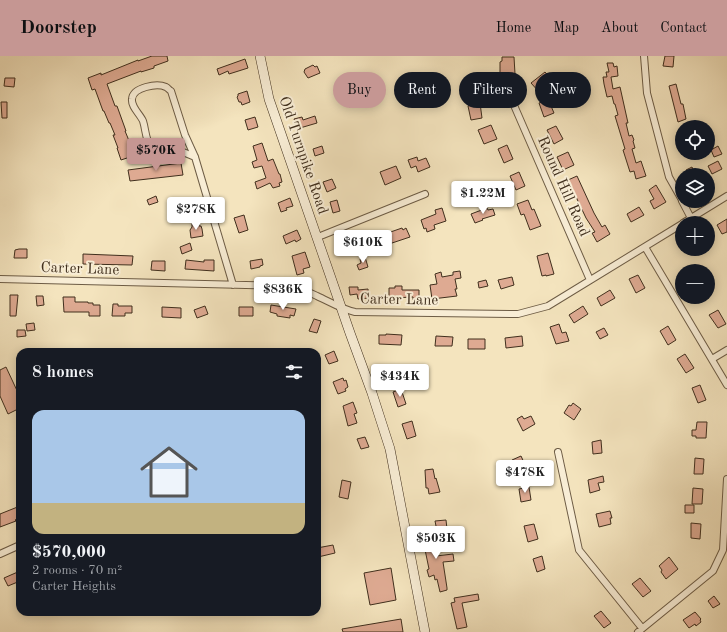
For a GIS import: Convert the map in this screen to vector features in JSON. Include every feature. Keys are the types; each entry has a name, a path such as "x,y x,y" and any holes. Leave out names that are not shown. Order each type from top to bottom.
{"main road":[{"name":"Old Turnpike Road","path":"260,56 269,99 318,237 341,308 372,392 390,449 425,632"}],"street":[{"path":"644,56 647,93 669,177 675,188"},
{"path":"195,157 183,152 151,147 147,142 143,121 133,106 132,98 134,93 141,88 153,86 166,87 171,91 185,135 195,157 233,285"},
{"name":"Round Hill Road","path":"515,108 590,280"},
{"path":"318,237 425,194"},
{"name":"Carter Lane","path":"694,216 727,196"},
{"name":"Carter Lane","path":"0,279 283,286 316,295 341,308 355,312 518,314 548,306 675,228"},
{"path":"645,247 727,385"},
{"path":"712,359 727,350"},
{"path":"558,452 579,550 640,630 713,571 723,550 727,479"},
{"path":"0,554 16,547"}],"building":[{"path":"152,56 167,56 168,61 154,66 154,68 141,71 107,84 115,106 117,106 133,156 121,160 113,135 115,135 103,111 95,89 92,90 88,78 101,73 101,75"},
{"path":"665,56 674,56 673,67 663,66"},
{"path":"502,57 514,57 515,72 500,72 500,62 502,61"},
{"path":"245,59 248,68 229,74 228,71 219,75 217,69"},
{"path":"607,63 613,63 614,67 617,66 618,76 611,77 613,89 620,87 628,123 626,123 629,136 632,135 634,140 635,148 632,149 636,163 641,161 646,176 636,179 634,171 630,172 623,150 625,149 615,116 618,115 615,104 612,96 607,97 603,77 607,77 606,72 609,72"},
{"path":"313,65 315,67 317,66 320,73 308,78 304,72 305,69"},
{"path":"5,78 15,78 14,87 4,86"},
{"path":"535,80 535,87 531,83"},
{"path":"676,84 681,104 683,104 686,119 678,120 669,86"},
{"path":"247,91 250,102 242,105 237,97 238,94"},
{"path":"1,102 7,102 7,118 2,118"},
{"path":"468,108 481,108 482,118 471,120"},
{"path":"541,108 552,108 554,113 544,117"},
{"path":"315,116 317,123 300,128 294,119 302,117 303,120"},
{"path":"255,117 258,127 248,130 245,120"},
{"path":"491,125 497,139 484,144 478,130"},
{"path":"556,126 563,139 554,144 547,130"},
{"path":"262,143 268,161 273,159 280,174 282,182 279,183 280,186 273,188 270,183 257,189 255,182 266,178 262,166 254,168 252,162 257,160 253,146"},
{"path":"507,145 513,159 504,163 498,149"},
{"path":"322,146 324,153 315,156 313,149"},
{"path":"718,146 722,154 715,157 715,148"},
{"path":"568,152 574,165 563,170 557,157"},
{"path":"417,157 418,161 426,158 430,167 418,172 416,166 411,168 408,160"},
{"path":"718,161 722,169 715,172 715,168 709,168 708,166"},
{"path":"181,163 183,175 130,181 128,170"},
{"path":"396,166 401,178 385,185 380,172"},
{"path":"519,172 525,186 516,190 510,176"},
{"path":"577,176 594,213 602,227 605,225 610,234 597,242 592,233 595,232 586,218 568,180"},
{"path":"332,179 336,188 327,192 323,182"},
{"path":"656,185 666,202 654,209 650,201 654,199 649,190"},
{"path":"156,196 158,202 149,205 147,200"},
{"path":"189,198 192,206 179,211 176,204"},
{"path":"290,198 293,206 286,208 287,210 281,212 278,203"},
{"path":"337,200 340,211 333,213 330,202"},
{"path":"528,200 532,210 534,209 541,226 530,230 524,214 521,215 517,204"},
{"path":"639,207 644,215 631,222 627,214"},
{"path":"442,208 446,221 434,225 435,229 427,232 426,228 424,229 421,220 436,214 435,210"},
{"path":"487,208 488,210 493,209 495,215 475,223 471,214"},
{"path":"244,215 248,230 239,233 234,218"},
{"path":"727,219 727,232 722,234 717,225"},
{"path":"199,222 203,236 191,238 190,230 192,223"},
{"path":"402,228 403,230 406,228 410,237 386,245 382,235"},
{"path":"297,230 301,239 296,242 295,240 286,244 283,236"},
{"path":"358,235 361,244 352,246 354,251 345,254 341,244"},
{"path":"190,243 192,250 182,254 180,247"},
{"path":"27,249 27,258 14,258 15,250"},
{"path":"305,252 310,267 303,269 304,273 297,275 292,256"},
{"path":"548,253 554,274 542,276 537,256"},
{"path":"83,254 133,256 132,265 83,264"},
{"path":"365,257 368,267 359,270 357,265 361,263 360,259"},
{"path":"262,259 263,265 251,269 250,261"},
{"path":"186,260 204,262 204,260 214,260 214,271 185,269"},
{"path":"152,261 165,261 165,271 151,270"},
{"path":"460,271 461,278 455,279 457,296 432,299 430,285 437,284 435,274 441,272 442,277 453,275 453,272"},
{"path":"638,275 645,288 636,293 629,279"},
{"path":"512,277 514,285 501,289 498,280"},
{"path":"486,280 488,286 479,288 478,282"},
{"path":"395,286 402,286 402,290 419,290 419,300 413,300 413,297 389,297 389,288 395,288"},
{"path":"349,287 358,287 358,290 368,289 369,298 358,299 357,294 350,295"},
{"path":"610,290 615,298 601,306 597,298"},
{"path":"10,295 18,295 16,316 10,316"},
{"path":"36,296 43,296 44,305 37,306"},
{"path":"63,297 75,297 75,302 88,302 93,303 93,305 100,305 100,316 89,316 89,312 64,312"},
{"path":"113,304 118,304 118,306 132,306 132,313 125,313 125,316 112,316"},
{"path":"271,305 296,309 294,316 290,315 290,318 277,316 277,314 270,312"},
{"path":"205,306 208,314 197,318 194,310"},
{"path":"583,306 588,314 574,323 569,315"},
{"path":"162,307 181,308 181,318 162,317"},
{"path":"239,307 253,307 253,316 239,316"},
{"path":"718,310 726,324 718,328 709,315"},
{"path":"314,319 321,321 317,333 309,331"},
{"path":"34,323 35,330 27,331 26,324"},
{"path":"559,324 562,333 566,332 569,341 556,344 550,327"},
{"path":"668,326 676,340 668,345 660,331"},
{"path":"604,328 608,335 600,339 596,332"},
{"path":"17,330 25,330 26,336 17,337"},
{"path":"379,335 402,335 401,345 379,344"},
{"path":"436,336 453,337 452,346 435,346"},
{"path":"522,336 523,346 506,348 505,338"},
{"path":"468,339 485,339 485,349 468,349"},
{"path":"334,351 338,361 329,364 325,355"},
{"path":"685,354 694,368 686,373 677,359"},
{"path":"6,367 16,388 16,410 8,414 0,396 0,370"},
{"path":"343,378 344,381 346,380 348,387 345,389 346,391 338,394 333,382"},
{"path":"700,385 706,400 698,403 692,388"},
{"path":"401,389 406,404 398,407 393,392"},
{"path":"353,402 357,413 354,414 357,423 348,426 343,406"},
{"path":"573,403 581,409 574,420 564,413 569,405 571,406"},
{"path":"522,416 524,419 531,416 535,424 523,431 517,419"},
{"path":"412,421 416,436 407,439 402,424"},
{"path":"697,422 707,422 706,438 696,438 696,436 692,436 692,430 696,430"},
{"path":"365,437 369,447 361,449 357,439"},
{"path":"601,440 602,453 593,454 592,442"},
{"path":"521,456 527,469 518,473 512,460"},
{"path":"695,458 704,459 703,474 694,474"},
{"path":"433,469 440,492 429,494 428,488 426,488 425,470"},
{"path":"603,476 604,482 598,483 600,490 590,493 588,480"},
{"path":"342,480 351,482 348,499 339,497"},
{"path":"529,487 531,500 521,502 519,489"},
{"path":"693,488 703,489 702,504 692,504"},
{"path":"685,505 694,505 694,513 685,513"},
{"path":"16,508 16,521 0,527 0,514"},
{"path":"610,511 612,518 610,518 611,524 599,527 596,514"},
{"path":"446,520 447,529 437,531 435,521"},
{"path":"691,523 701,524 700,539 691,538"},
{"path":"534,524 538,539 528,542 524,526"},
{"path":"439,532 441,540 433,542 436,556 453,554 454,561 443,562 447,590 440,592 437,579 435,580 434,575 429,577 427,570 429,569 422,535"},
{"path":"333,545 335,553 321,556 321,547"},
{"path":"542,556 545,569 537,572 533,559"},
{"path":"669,557 678,569 666,579 659,566"},
{"path":"391,568 396,600 370,605 364,573"},
{"path":"16,573 16,583 8,586 4,578"},
{"path":"640,578 651,591 643,597 632,584"},
{"path":"478,594 479,600 462,603 467,627 457,629 451,603 455,602 454,598"},
{"path":"714,596 720,604 713,608 708,601"},
{"path":"601,611 611,623 604,628 594,616"},
{"path":"695,612 701,619 701,622 696,626 695,624 689,628 683,620"},
{"path":"401,619 403,632 343,632 342,629"}]}
